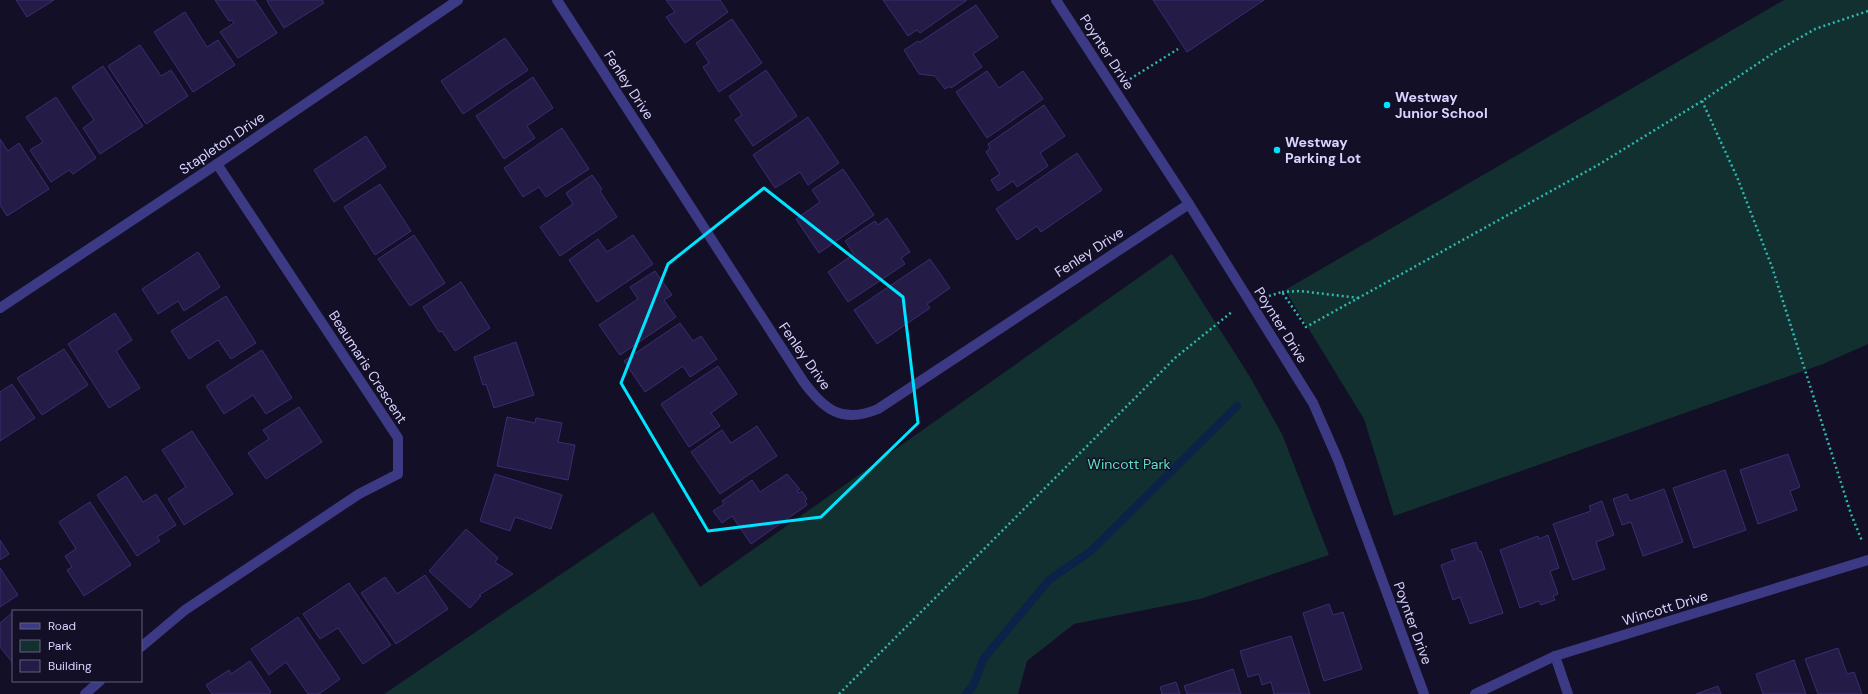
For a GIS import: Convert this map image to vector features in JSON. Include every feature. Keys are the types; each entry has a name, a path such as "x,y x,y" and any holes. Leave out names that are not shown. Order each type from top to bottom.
{"street":[{"name":"Stapleton Drive","path":"0,308 217,164 458,0"},
{"name":"Fenley Drive","path":"557,0 803,381 814,397 824,406 837,413 851,416 865,414 878,409 1189,204"},
{"name":"Poynter Drive","path":"1056,0 1189,204 1313,403 1338,460 1424,694"},
{"name":"Beaumaris Crescent","path":"142,646 192,606 359,494 398,474 398,438 217,164"},
{"name":"Wincott Drive","path":"1475,694 1555,656 1868,560"},
{"path":"1555,656 1568,694"},
{"path":"85,694 99,682"}],"path":[{"path":"1282,292 1306,327 1598,165 1702,101 1775,52 1815,29 1868,11"},
{"path":"1127,81 1178,49"},
{"path":"1702,101 1737,177 1772,267 1851,514 1865,548"},
{"path":"839,694 1175,358 1232,312 1250,303 1282,292 1300,291 1359,298"}],"highlighted area":[{"path":"764,188 903,297 918,423 821,517 708,531 621,383 668,264"}],"green space":[{"path":"1784,0 1868,0 1868,344 1823,364 1394,516 1364,419 1285,290"},
{"name":"Wincott Park","path":"1172,254 1250,377 1282,434 1329,555 1200,599 1074,624 1027,661 1018,694 384,694 653,512 700,587"}],"building":[{"path":"16,0 54,0 27,17"},
{"path":"215,0 255,0 277,33 238,58 220,32 234,23 232,20 229,21"},
{"path":"322,0 324,3 284,28 267,1"},
{"path":"666,0 720,0 728,12 685,43 666,17 675,12"},
{"path":"883,0 967,0 920,33 917,30 908,36"},
{"path":"1153,0 1264,0 1187,52"},
{"path":"976,5 998,37 973,54 982,67 951,88 950,86 945,89 935,76 919,74 904,50 918,41 920,42"},
{"path":"185,12 207,47 218,40 235,65 193,92 154,32"},
{"path":"732,19 762,63 719,92 703,67 709,63 696,43"},
{"path":"505,38 528,70 463,114 441,81"},
{"path":"140,45 161,76 171,70 188,96 146,124 108,66"},
{"path":"103,66 143,126 100,154 83,128 94,120 72,87"},
{"path":"766,70 797,116 753,146 735,120 742,115 729,96"},
{"path":"987,71 999,88 1023,71 1043,99 987,138 956,92"},
{"path":"533,77 553,108 527,126 535,138 504,159 476,116"},
{"path":"56,97 96,158 73,174 69,170 51,182 30,150 43,142 26,117"},
{"path":"1044,105 1065,136 1040,153 1048,166 1017,187 1013,181 998,191 991,180 1000,174 986,152 990,148 988,144"},
{"path":"808,117 839,163 808,185 800,172 775,188 753,155"},
{"path":"562,128 589,169 546,197 539,187 523,197 504,168"},
{"path":"366,136 386,167 334,202 314,170"},
{"path":"0,139 8,151 19,143 49,189 7,216 0,205"},
{"path":"1077,153 1102,190 1041,232 1037,226 1017,240 996,209"},
{"path":"843,169 874,215 819,253 796,219 820,202 812,190"},
{"path":"592,175 602,189 600,191 617,217 560,256 540,227 573,204 566,193"},
{"path":"380,184 411,231 375,255 344,207"},
{"path":"887,218 910,252 901,258 905,264 848,302 828,272 854,254 845,241 875,221 878,225"},
{"path":"414,235 445,283 410,306 378,259"},
{"path":"633,235 653,264 597,302 569,260 598,239 607,252"},
{"path":"198,252 220,287 184,311 178,301 158,314 142,289"},
{"path":"930,259 950,288 927,304 930,308 877,344 854,310"},
{"path":"655,271 672,295 664,300 676,317 620,355 599,325 638,299 630,287"},
{"path":"461,282 490,328 455,351 442,331 439,332 423,307"},
{"path":"226,296 256,343 231,359 218,340 189,359 171,331"},
{"path":"115,313 132,340 116,351 140,388 109,408 68,344"},
{"path":"680,323 693,341 701,336 717,359 690,377 683,366 645,392 624,361"},
{"path":"516,342 534,395 494,408 486,384 483,385 474,357"},
{"path":"64,349 88,385 42,415 17,378"},
{"path":"262,350 292,398 266,414 253,395 224,414 206,386"},
{"path":"718,366 737,394 711,413 720,426 689,447 661,404"},
{"path":"12,384 35,418 0,441 0,392"},
{"path":"299,407 322,442 266,479 248,453 269,439 263,430"},
{"path":"507,417 535,423 536,418 562,423 558,442 575,445 568,480 497,466"},
{"path":"757,426 777,456 720,494 691,452 722,430 731,443"},
{"path":"192,431 233,494 184,525 168,499 186,487 162,450"},
{"path":"1788,454 1800,487 1790,491 1797,510 1758,524 1740,470"},
{"path":"1725,470 1746,530 1694,548 1673,488"},
{"path":"495,474 562,495 551,529 515,517 510,531 480,521"},
{"path":"787,474 800,489 797,491 799,493 802,491 807,499 805,501 807,505 751,544 732,516 722,523 713,511 724,504 722,501 752,480 760,492"},
{"path":"126,476 143,502 156,494 176,525 157,537 160,541 137,556 97,495"},
{"path":"1664,489 1683,542 1643,556 1631,522 1622,525 1613,499 1627,494 1630,501"},
{"path":"1602,501 1614,535 1596,542 1605,569 1573,580 1553,524 1591,511 1589,506"},
{"path":"90,502 131,565 84,596 67,570 72,567 65,556 76,549 59,522"},
{"path":"466,529 498,558 495,562 513,574 479,595 481,596 470,608 429,571"},
{"path":"1548,535 1559,568 1550,571 1558,594 1553,596 1555,600 1541,605 1539,601 1520,608 1500,550 1538,536 1539,539"},
{"path":"0,540 9,554 0,560"},
{"path":"1476,542 1479,551 1481,551 1503,613 1470,624 1460,597 1453,600 1441,565 1455,560 1451,550"},
{"path":"0,568 18,595 0,607"},
{"path":"425,575 448,609 396,644 361,593 385,577 397,594"},
{"path":"349,583 391,645 363,664 338,628 320,639 303,614"},
{"path":"1329,604 1333,615 1343,612 1362,669 1324,681 1303,613"},
{"path":"12,613 12,662 0,647 0,623"},
{"path":"298,617 340,679 319,694 308,694 286,662 269,675 251,649"},
{"path":"1291,636 1310,694 1274,694 1271,682 1262,685 1259,674 1248,677 1240,651"},
{"path":"1838,648 1847,674 1854,672 1862,694 1818,694 1805,659"},
{"path":"1794,660 1806,694 1763,694 1756,674"},
{"path":"250,661 271,692 269,694 212,694 206,685 229,670 231,674"},
{"path":"1233,669 1241,694 1187,694 1184,686"},
{"path":"1176,682 1180,694 1161,694 1160,687"},
{"path":"1718,686 1721,694 1696,694"}],"waterway":[{"path":"966,694 973,686 984,658 1049,580 1091,551 1237,406"}],"place":[{"name":"Westway Junior School","path":"1387,105"},
{"name":"Westway Parking Lot","path":"1277,150"}]}
